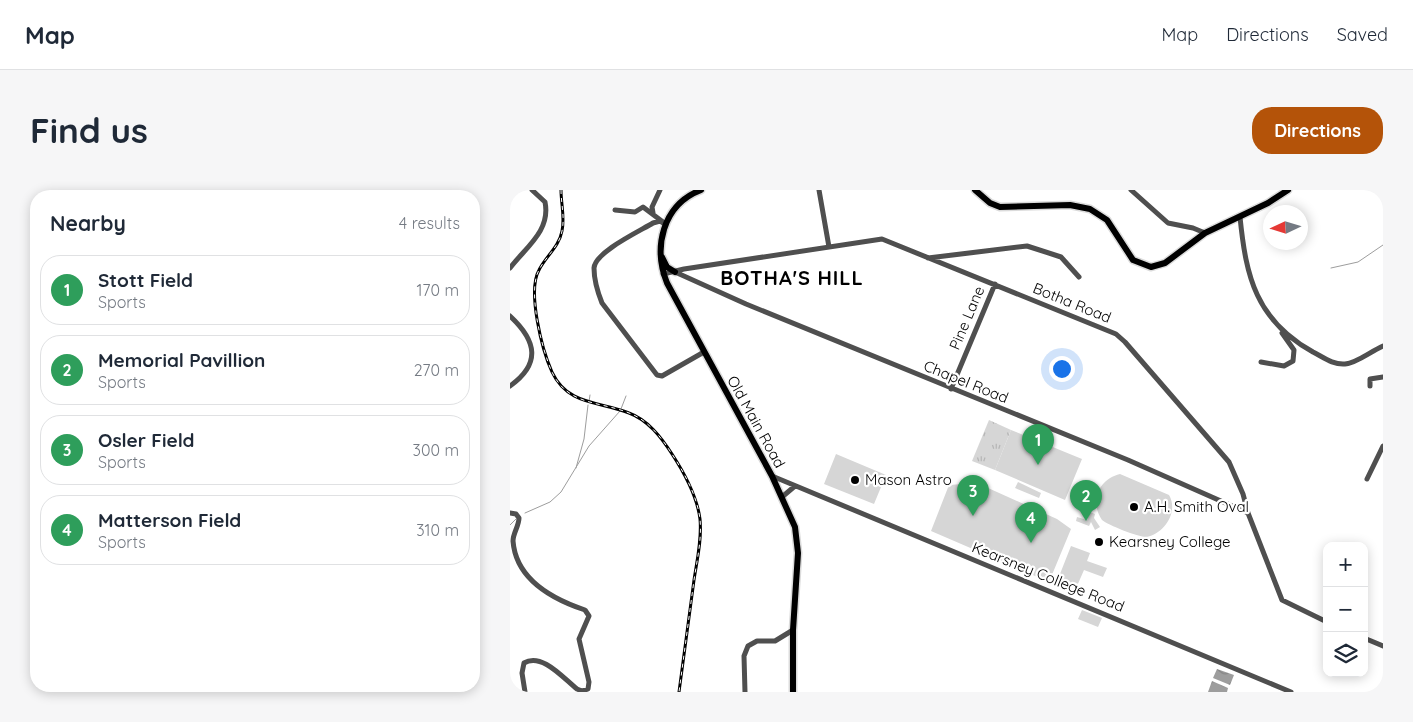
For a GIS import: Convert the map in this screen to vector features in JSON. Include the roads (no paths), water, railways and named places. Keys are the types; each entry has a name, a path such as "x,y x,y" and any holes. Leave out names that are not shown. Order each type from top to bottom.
{"main road":[{"name":"Old Main Road","path":"701,190 678,206 665,224 659,249 663,274 792,516 798,539 793,630 793,692"},
{"path":"975,190 990,203 1000,206 1073,205 1094,211 1111,226 1128,255 1138,263 1147,266 1165,263 1205,233 1240,217 1288,190"},
{"path":"659,249 665,264 675,272"}],"street":[{"path":"510,268 535,241 544,220 545,202 532,190"},
{"path":"653,213 652,206 660,190"},
{"path":"819,190 829,247"},
{"path":"1131,190 1168,223 1193,228 1205,233"},
{"path":"614,210 635,212 643,208 653,213 665,224"},
{"path":"1240,217 1245,260 1252,284 1264,307 1281,330 1286,342 1294,350 1293,361 1284,366 1261,362"},
{"path":"665,224 660,221 653,223 603,253 594,268 599,294 602,303 656,375 662,376 704,352"},
{"name":"Botha Road","path":"663,274 882,239 1121,337 1229,462 1243,494 1248,512 1282,600 1323,620"},
{"path":"928,258 1027,246 1061,257 1079,277"},
{"name":"Chapel Road","path":"675,272 746,304 1128,460 1248,512"},
{"name":"Pine Lane","path":"951,389 995,284"},
{"path":"510,316 527,338 532,358 526,372 510,386"},
{"path":"1281,330 1308,349 1334,363 1348,364 1383,346"},
{"path":"1373,351 1383,351"},
{"path":"1370,386 1370,379 1383,377"},
{"path":"1368,479 1383,446"},
{"name":"Kearsney College Road","path":"772,476 1291,692"},
{"path":"782,496 796,486"},
{"path":"510,513 516,514 519,518 513,542 520,563 529,579 538,587 585,610 589,616 579,639 589,682 588,689 582,691 577,689 544,662 532,660 524,662 522,667 525,692"},
{"path":"745,692 744,656 748,646 757,641 775,641 793,630"},
{"path":"1368,640 1383,646"}],"water":[{"path":"1217,669 1234,675 1230,685 1213,678"},
{"path":"1212,681 1228,688 1227,692 1208,692"}],"waterway":[{"path":"1331,268 1358,262 1383,245"},
{"path":"589,402 590,395"},
{"path":"621,409 626,396"},
{"path":"576,468 584,439 588,405"},
{"path":"525,513 550,502 561,492 589,446 620,411"},
{"path":"510,525 516,519"}],"railway":[{"path":"561,190 562,231 558,242 539,270 535,292 535,306 540,336 552,372 559,383 576,397 629,413 642,420 654,430 672,454 690,485 698,510 700,542 679,692"}],"place":[{"name":"Stott Field","path":"1038,465"},
{"name":"Mason Astro","path":"855,480"},
{"name":"A.H. Smith Oval","path":"1134,507"},
{"name":"Osler Field","path":"973,516"},
{"name":"Memorial Pavillion","path":"1086,521"},
{"name":"Kearsney College","path":"1099,542"},
{"name":"Matterson Field","path":"1031,543"}],"district":[{"name":"BOTHA'S HILL","path":"792,278"}]}
